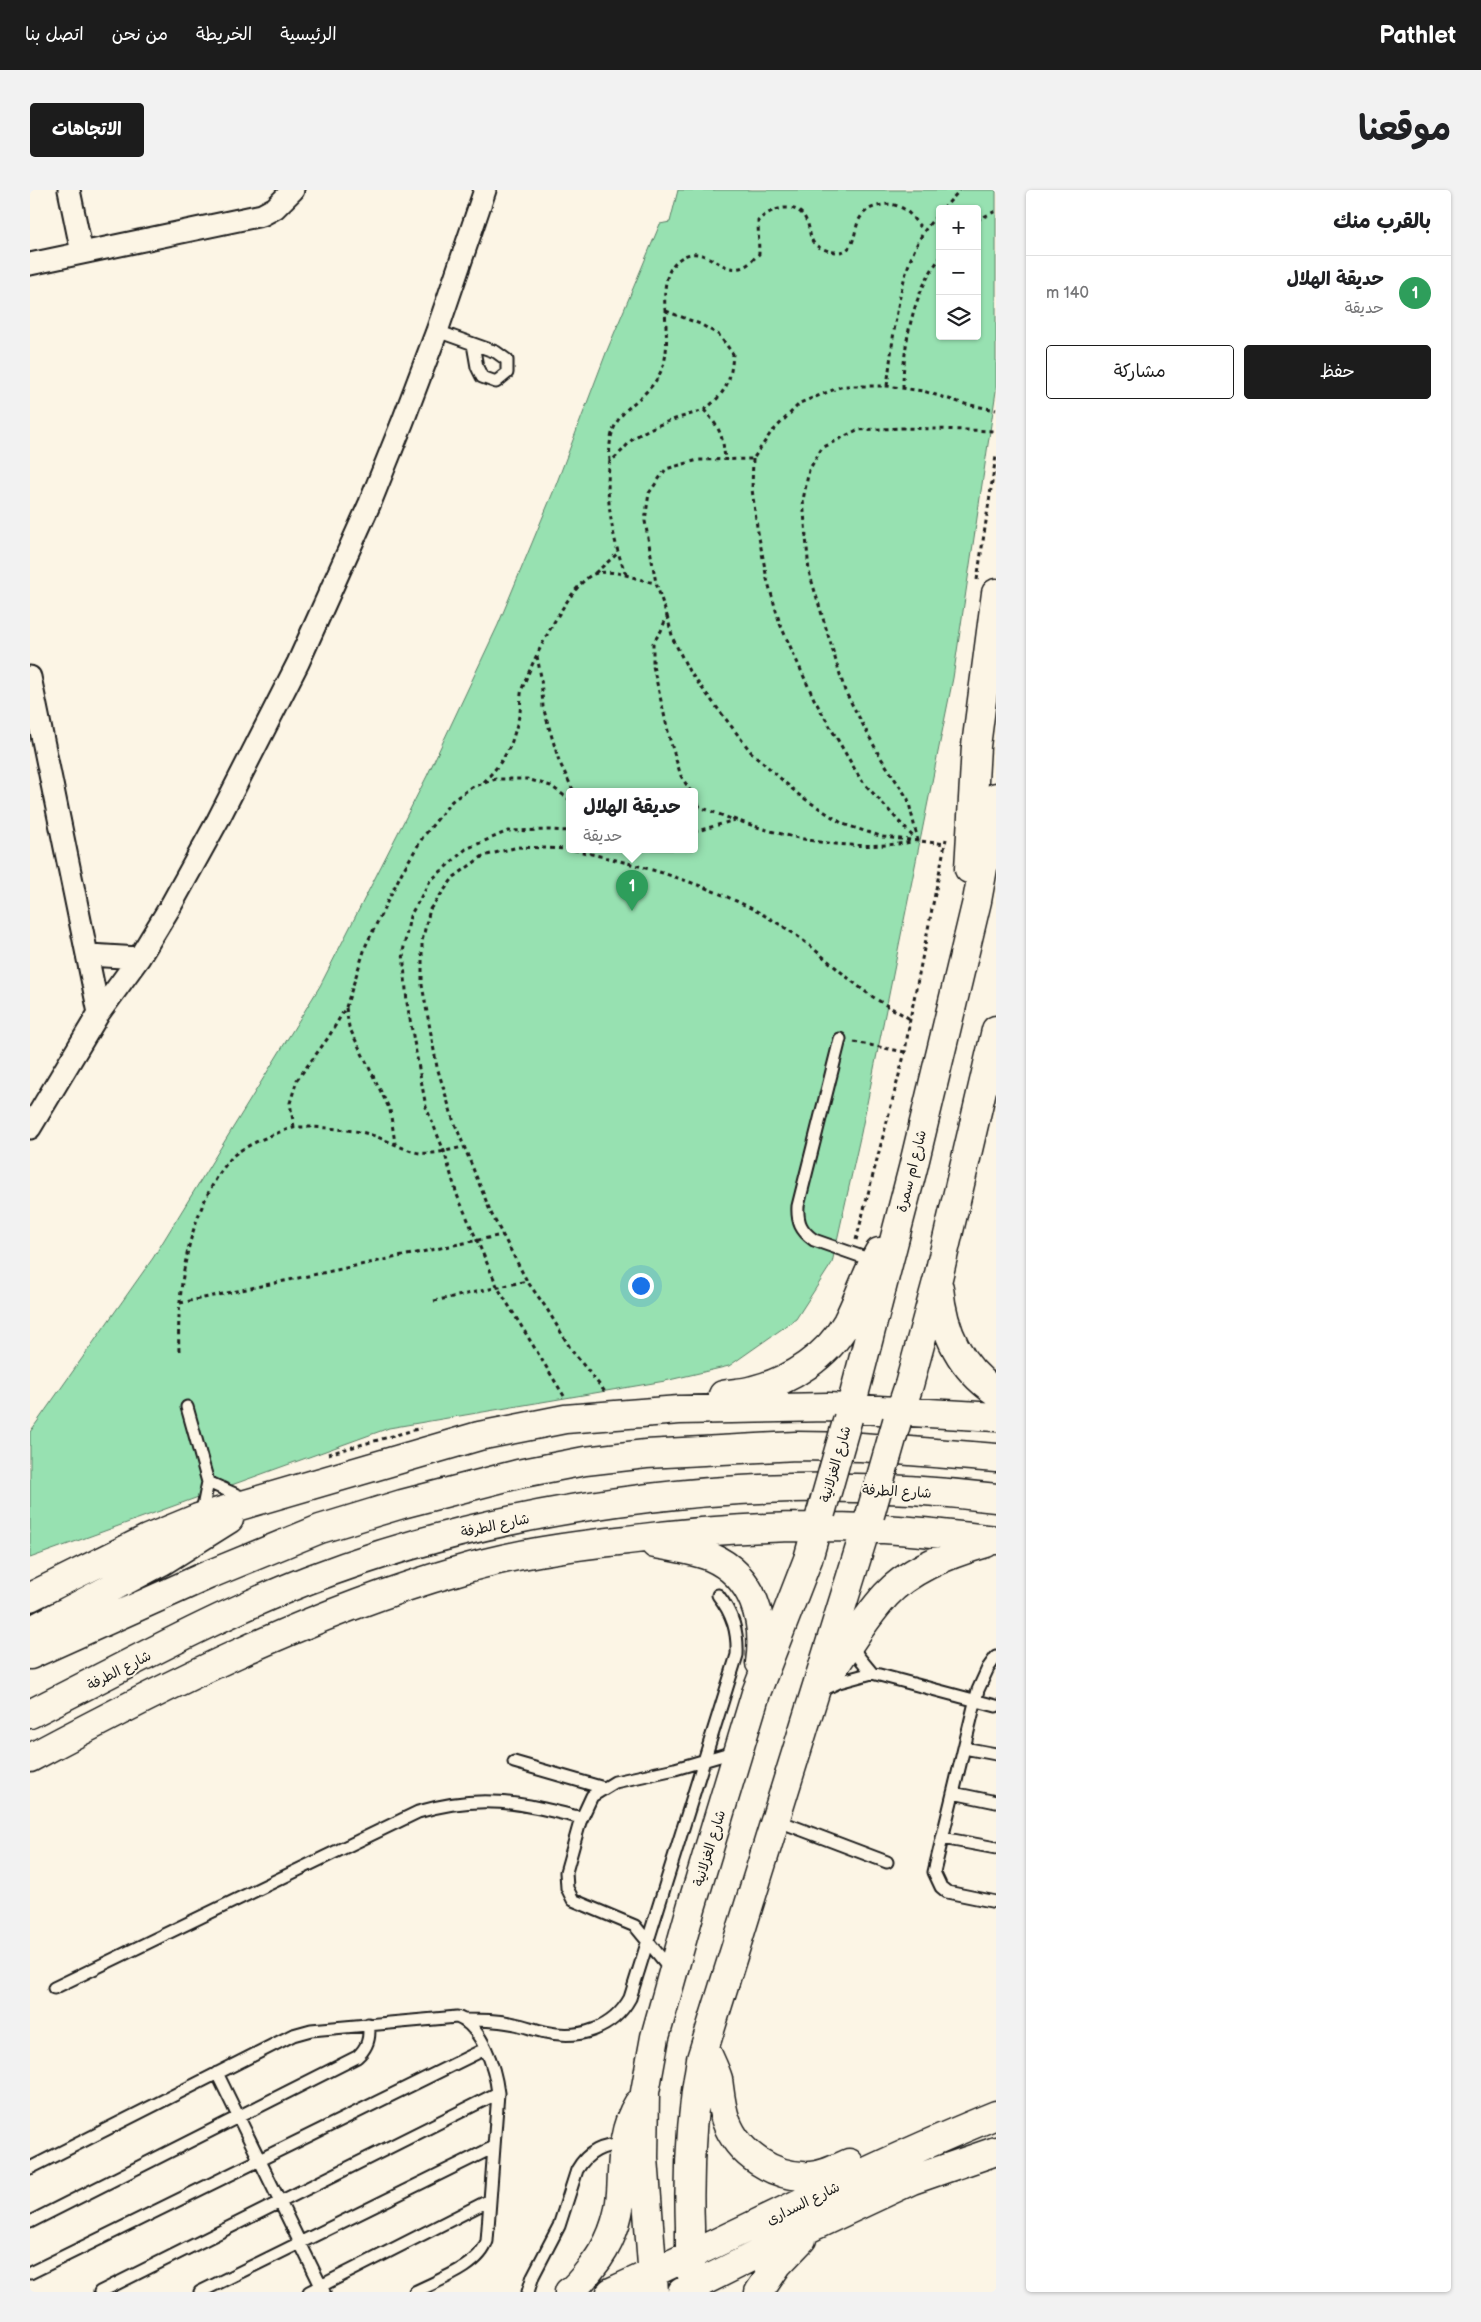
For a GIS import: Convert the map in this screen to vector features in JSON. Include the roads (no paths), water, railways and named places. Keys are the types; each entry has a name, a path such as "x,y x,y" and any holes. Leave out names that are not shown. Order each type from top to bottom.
{"main road":[{"name":"شارع ام سمرة","path":"971,923 968,857 976,746 996,593"},
{"name":"شارع ام سمرة","path":"849,1413 897,1227 971,923 996,797"},
{"path":"691,2290 690,2141 694,2098 705,2048 816,1694 899,1416 938,1278 996,1030"},
{"path":"679,1410 699,1401 753,1390 782,1380 816,1358 832,1343 846,1322 863,1257 897,1227"},
{"path":"938,1278 942,1312 955,1349 967,1367 996,1392"},
{"path":"30,1597 147,1539 198,1518 479,1436 565,1419 679,1410 754,1407 899,1416 996,1417"},
{"name":"شارع الغزلانية","path":"653,2283 651,2234 644,2158 646,2092 655,2037 672,1972 756,1693 808,1560 849,1413"},
{"path":"30,1655 208,1575 320,1529 402,1504 518,1474 585,1461 646,1454 796,1446 861,1447 996,1458"},
{"name":"شارع الطرفة","path":"30,1714 253,1603 356,1562 417,1543 479,1528 598,1504 720,1492 852,1488 996,1498"},
{"path":"30,1631 162,1561 258,1499"},
{"path":"30,1758 127,1706 266,1641 340,1610 458,1570 576,1545 818,1520 868,1522 995,1540"},
{"path":"631,1539 684,1549 712,1558 735,1574 745,1584 753,1597 762,1625 762,1654 756,1693"},
{"path":"816,1694 886,1594 917,1571 951,1555 995,1540"},
{"path":"705,2048 717,2078 720,2105 734,2138 756,2160 778,2172 808,2176 820,2175 882,2149 904,2145 920,2146"},
{"path":"569,2292 598,2261 614,2228 621,2194 624,2144 636,2108 646,2092"},
{"name":"شارع السدارى","path":"611,2292 653,2283 691,2256 920,2146 996,2115"},
{"name":"شارع السدارى","path":"691,2290 816,2225 912,2180 996,2151"},
{"path":"759,2292 778,2264 816,2225"}],"street":[{"path":"69,190 82,253"},
{"path":"30,264 262,215 275,208 294,190"},
{"path":"30,1128 99,1013 139,958 218,820 298,663 370,503 437,331 485,190"},
{"path":"30,677 89,955 99,1013"},
{"path":"89,955 139,958"}],"lane":[{"path":"437,331 473,344"},
{"path":"840,1039 797,1216 800,1226 814,1240 863,1257"},
{"path":"187,1407 208,1482 198,1518"},
{"path":"208,1482 258,1499"},
{"path":"30,2168 293,2035 310,2030 448,2017 465,2020 501,2021 561,2034 575,2034 602,2027 614,2020 624,2010 630,1998 737,1655 737,1632 734,1622 730,1612 718,1595"},
{"path":"852,1641 858,1656 872,1673"},
{"path":"996,1658 982,1679 975,1702 934,1872 941,1887 955,1895 996,1902"},
{"path":"816,1694 838,1682 872,1673 975,1702 996,1706"},
{"path":"964,1748 996,1754"},
{"path":"672,1972 635,1926 573,1900 567,1888 566,1872 582,1818 592,1796 615,1782 704,1761 739,1750"},
{"path":"514,1762 604,1788"},
{"path":"953,1793 996,1802"},
{"path":"54,1988 418,1812 443,1805 499,1801 524,1803 582,1818"},
{"path":"776,1820 887,1862"},
{"path":"942,1838 996,1848"},
{"path":"415,2292 470,2264 481,2254 487,2241 498,2093 494,2072 485,2049 477,2032 465,2020"},
{"path":"30,2222 357,2057 367,2046 369,2039 368,2024"},
{"path":"30,2273 485,2049"},
{"path":"217,2073 322,2289"},
{"path":"100,2292 498,2093"},
{"path":"528,2292 533,2276 559,2226 577,2170 582,2162 597,2149 624,2144"},
{"path":"200,2292 494,2148"},
{"path":"309,2292 322,2289 490,2200"}],"place":[{"name":"حديقة الهلال","path":"632,911"}]}
